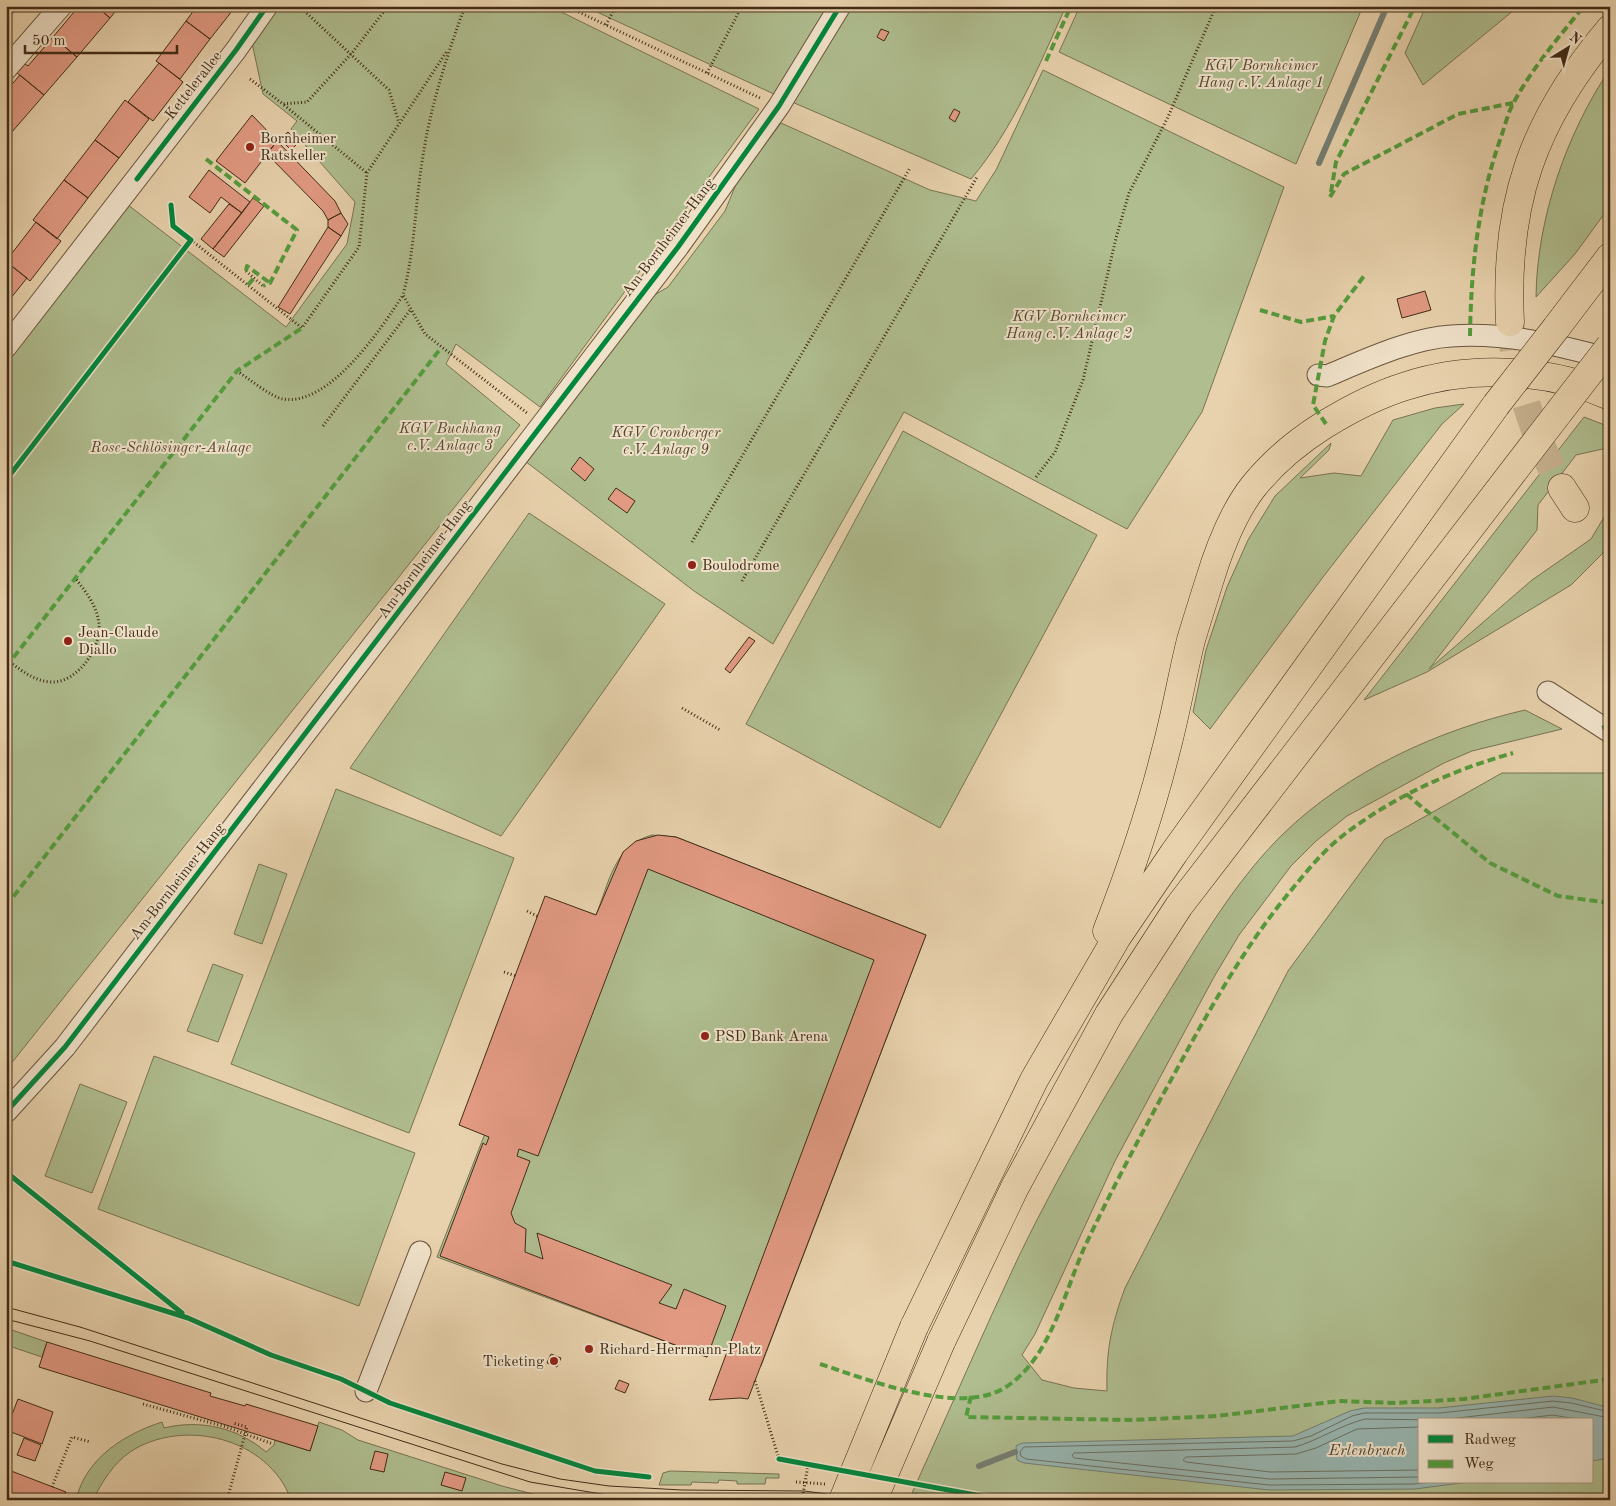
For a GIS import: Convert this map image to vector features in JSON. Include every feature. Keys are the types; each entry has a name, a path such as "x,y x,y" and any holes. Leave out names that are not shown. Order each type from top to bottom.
{"highway":[{"path":"1510,322 1508,289 1512,230 1521,188 1531,156 1557,100 1574,74 1610,29"},
{"path":"843,1500 914,1327 1034,1080 1081,995 1117,937 1174,853 1496,405 1610,258"},
{"path":"873,1500 941,1342 1015,1187 1109,1014 1179,906 1610,346"},
{"path":"1081,995 1120,899 1145,824 1166,749 1191,640 1214,565 1230,526 1252,488 1279,458 1308,436 1366,401 1417,382 1471,373 1525,374 1578,385 1610,396"}],"street":[{"path":"6,70 61,6"},
{"name":"Kettelerallee","path":"6,347 236,50 266,6"},
{"name":"Am Bornheimer Hang","path":"6,1112 65,1047 678,247 779,106 840,6"},
{"path":"1318,375 1327,376 1393,349 1450,336 1500,336 1554,344 1610,359"},
{"path":"1548,692 1610,732"},
{"path":"366,1391 420,1252"}],"path":[{"path":"299,6 389,90 399,123"},
{"path":"283,104 307,102 352,54 388,6"},
{"path":"237,370 280,399 297,400 334,381 378,334 403,296 410,271 423,155 449,49 464,6"},
{"path":"566,6 779,106"},
{"path":"606,25 616,6"},
{"path":"707,73 742,6"},
{"path":"1036,477 1055,452 1083,380 1116,238 1129,193 1168,117 1216,6"},
{"path":"191,240 302,328 359,247 367,173 449,49"},
{"path":"250,79 367,173"},
{"path":"692,542 910,168"},
{"path":"742,581 978,177"},
{"path":"246,271 263,286"},
{"path":"403,296 425,334 542,424"},
{"path":"323,426 411,309"},
{"path":"10,662 36,679 53,682 72,675 84,666 95,648 99,626 92,600 75,578"},
{"path":"682,708 720,730"},
{"path":"527,911 539,917"},
{"path":"504,972 516,976"},
{"path":"755,1381 779,1459"},
{"path":"143,1404 226,1427 273,1444"},
{"path":"227,1500 247,1427 233,1423"},
{"path":"52,1486 72,1437 91,1442"},
{"path":"802,1500 808,1465"},
{"path":"796,1482 820,1483"}],"green space":[{"path":"276,6 549,6 759,109 540,407 456,344 446,364 520,425 6,1070 6,353 123,201 286,327 347,244 355,202 291,129 297,121 263,94 251,38"},
{"path":"584,6 830,6 776,95"},
{"path":"850,6 1066,6 1035,74 1012,118 986,160 971,179 792,102"},
{"name":"KGV Bornheimer Hang e.V. Anlage 1","path":"1080,6 1363,6 1296,164 1059,52"},
{"path":"1426,6 1519,6 1423,85 1405,53"},
{"path":"1610,69 1610,206 1575,254 1536,297 1542,238 1557,178 1580,121"},
{"name":"KGV Bornheimer Hang e.V. Anlage 2","path":"1043,70 1284,187 1202,412 1127,529 904,412 773,644 694,591 525,461 646,300 668,287 725,211 737,182 781,123 930,190 976,201 996,170"},
{"path":"1464,404 1442,424 1323,577 1210,729 1193,712 1206,650 1227,587 1248,540 1275,496 1331,443 1329,450 1300,478 1334,473 1361,476 1393,420 1435,408"},
{"path":"1584,417 1610,427 1610,441 1607,448 1576,455 1538,505 1537,530 1429,669 1532,580 1591,539 1610,507 1610,546 1571,585 1427,672 1364,700"},
{"path":"903,431 1097,535 940,828 746,724"},
{"path":"529,513 665,604 501,836 350,768"},
{"path":"1525,710 1562,729 1472,751 1444,763 1347,816 1316,841 1291,866 1239,935 1214,977 1115,1161 1035,1334 1022,1355 1042,1380 1074,1388 1107,1391 1107,1363 1110,1339 1125,1288 1288,971 1385,839 1502,773 1610,773 1610,1500 956,1500 912,1493 1005,1285 1035,1223 1126,1061 1205,934 1234,892 1266,852 1308,811 1365,772 1427,741 1492,718"},
{"path":"336,789 514,858 409,1133 231,1064"},
{"name":"PSD Bank Arena","path":"652,835 676,837 926,935 761,1366 711,1347 707,1357 437,1257 573,907 596,915 609,878 621,856 639,840"},
{"path":"259,864 287,874 262,944 234,934"},
{"path":"213,964 243,975 218,1042 187,1031"},
{"path":"154,1056 415,1153 359,1306 98,1209"},
{"path":"80,1084 127,1102 92,1193 45,1176"},
{"path":"6,1328 47,1342 42,1357 6,1345"},
{"path":"162,1422 164,1428 178,1425 205,1425 231,1431 266,1452 274,1445 275,1440 310,1451 319,1422 342,1430 358,1440 502,1486 556,1500 291,1500 280,1479 264,1461 244,1448 222,1440 198,1435 174,1436 151,1441 130,1452 118,1462 108,1474 93,1500 77,1496 82,1482 90,1470 110,1449 135,1433"},
{"path":"670,1471 779,1474 779,1478 766,1478 765,1484 737,1484 737,1481 719,1480 718,1483 692,1482 691,1485 659,1485 663,1473"}],"water":[{"name":"Erlenbruch","path":"1553,1396 1572,1398 1610,1408 1610,1458 1594,1461 1594,1418 1418,1418 1418,1484 1454,1484 1415,1489 1269,1490 1024,1463 1017,1460 1016,1446 1022,1443 1293,1436 1350,1411 1364,1408 1439,1408"}],"building":[{"path":"6,6 18,7 6,21"},
{"path":"79,6 96,6 110,18 77,57 53,37"},
{"path":"96,6 120,6 110,18"},
{"path":"197,6 236,6 210,39 186,21"},
{"path":"186,21 210,39 180,79 156,61"},
{"path":"881,29 889,32 884,41 877,37"},
{"path":"53,37 77,57 44,95 17,73 25,64 28,66"},
{"path":"159,63 183,82 153,121 128,102"},
{"path":"20,75 44,95 11,133 6,128 6,91"},
{"path":"125,100 149,119 119,158 95,140"},
{"path":"954,109 960,112 955,122 949,118"},
{"name":"Bornheimer Ratskeller","path":"252,115 277,141 245,183 216,161"},
{"path":"288,132 298,143 291,150 280,139"},
{"path":"95,140 119,158 88,198 64,180"},
{"path":"277,141 335,201 341,213 328,220 323,211 267,154"},
{"path":"209,170 250,202 242,213 221,197 210,213 189,197"},
{"path":"64,180 88,198 57,239 33,220"},
{"path":"253,198 264,206 224,257 213,249"},
{"path":"229,204 242,213 213,249 201,239"},
{"path":"341,213 348,224 341,236 328,227 328,220"},
{"path":"36,222 61,241 30,281 6,261"},
{"path":"328,227 341,236 290,314 278,307"},
{"path":"6,262 27,278 6,304"},
{"path":"1425,291 1431,310 1402,318 1397,299"},
{"path":"580,457 594,469 585,481 571,469"},
{"path":"616,488 635,501 627,513 608,499"},
{"path":"749,637 755,641 730,673 725,669"},
{"path":"658,835 676,837 926,935 748,1399 709,1400 874,960 648,869 538,1156 519,1149 517,1156 530,1161 511,1213 515,1223 526,1229 525,1252 543,1259 537,1233 672,1285 659,1303 676,1309 684,1289 726,1306 707,1357 440,1256 483,1143 486,1145 489,1137 459,1125 545,896 596,915 623,852 636,841"},
{"path":"47,1342 211,1393 210,1396 245,1406 246,1404 318,1426 310,1451 39,1367"},
{"name":"Ticketing","path":"551,1354 561,1358 557,1367 547,1363"},
{"path":"619,1380 629,1384 625,1393 615,1389"},
{"path":"18,1399 53,1412 42,1444 6,1430"},
{"path":"24,1438 41,1445 35,1461 17,1455"},
{"path":"375,1451 388,1454 384,1472 370,1469"},
{"path":"6,1469 66,1492 63,1500 6,1500"},
{"path":"445,1472 466,1478 462,1491 441,1485"},
{"path":"360,1495 375,1498 375,1500 359,1500"}],"waterway":[{"path":"1319,163 1387,6"},
{"path":"979,1466 1015,1452"}],"tunnel":[{"path":"1510,322 1517,366 1527,408 1542,448 1562,488"}],"tram line":[{"path":"6,1307 80,1327 502,1464 560,1479 609,1486 682,1490 804,1491 875,1500"},
{"path":"6,1319 90,1341 530,1482 619,1497 761,1500"}],"marked path":[{"path":"1046,61 1071,6"},
{"path":"1331,192 1336,162 1415,6"},
{"path":"1470,336 1474,260 1481,211 1493,161 1508,115 1521,89 1538,64 1584,6"},
{"path":"1330,197 1344,174 1458,114 1513,103"},
{"path":"206,159 297,230 270,283 263,286"},
{"path":"246,271 247,266 270,283"},
{"path":"1326,424 1313,405 1325,341 1334,316 1364,276"},
{"path":"248,285 254,278"},
{"path":"1260,310 1301,322 1334,316"},
{"path":"6,667 237,371 302,328"},
{"path":"6,906 441,348"},
{"path":"1602,728 1610,726"},
{"path":"820,1364 887,1386 939,1397 964,1398 987,1395 1006,1387 1022,1374 1035,1359 1046,1341 1086,1244 1142,1134 1191,1044 1233,972 1280,904 1318,858 1360,823 1422,787 1467,768 1513,753"},
{"path":"1406,794 1490,863 1558,896 1610,903"},
{"path":"971,1396 966,1417 1132,1420 1217,1416 1339,1401 1396,1403 1464,1399 1610,1379"},
{"path":"428,1500 430,1496 445,1500"}],"cycle path":[{"path":"137,179 236,50 267,6"},
{"path":"6,1112 65,1047 678,247 779,106 840,6"},
{"path":"6,480 191,240 173,226 171,205"},
{"path":"6,1172 182,1313"},
{"path":"6,1261 188,1318 271,1355 341,1379 390,1403 595,1471 649,1477"},
{"path":"779,1459 1003,1500"}],"place":[{"name":"Bornheimer Ratskeller","path":"250,147"},
{"name":"Boulodrome","path":"692,565"},
{"name":"Jean-Claude Diallo","path":"68,641"},
{"name":"PSD Bank Arena","path":"705,1036"},
{"name":"Richard-Herrmann-Platz","path":"589,1349"},
{"name":"Ticketing","path":"554,1361"}],"park label":[{"name":"KGV Buchhang e.V. Anlage 3","path":"450,436"},
{"name":"KGV Cronberger e.V. Anlage 9","path":"666,440"},
{"name":"Rose-Schlösinger-Anlage","path":"171,447"}]}
